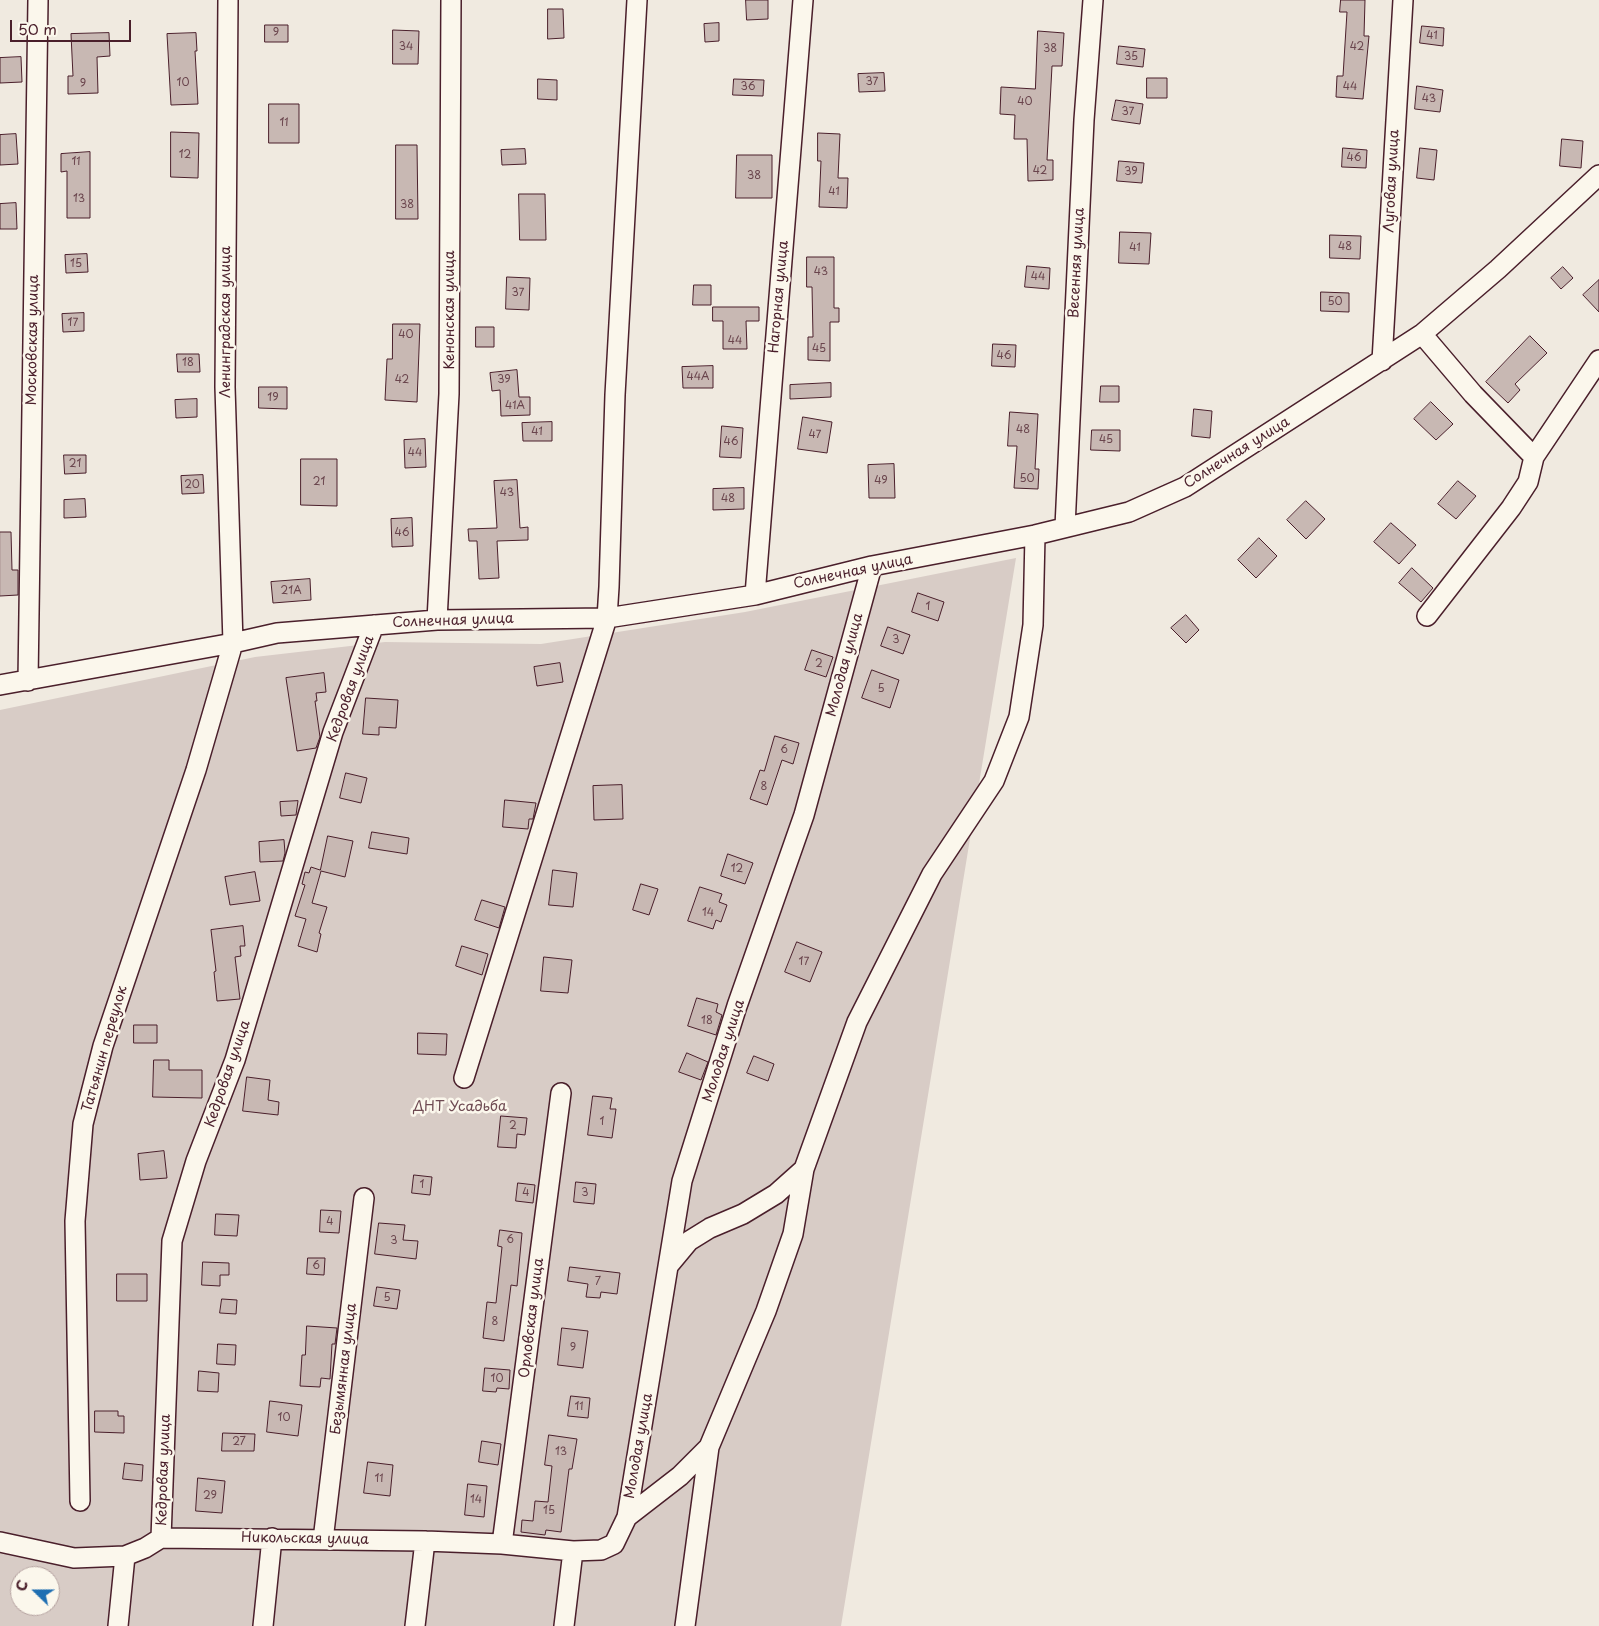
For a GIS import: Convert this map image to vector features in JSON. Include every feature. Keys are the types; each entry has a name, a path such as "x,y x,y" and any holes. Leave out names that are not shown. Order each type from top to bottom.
{"street":[{"name":"Московская улица","path":"28,681 38,0"},
{"name":"Ленинградская улица","path":"228,0 225,387 233,643"},
{"name":"Кенонская улица","path":"437,620 449,394 451,0"},
{"path":"464,1078 607,618 610,587 615,395 637,0"},
{"name":"Нагорная улица","path":"755,595 803,0"},
{"name":"Весенняя улица","path":"1065,527 1084,120 1092,0"},
{"name":"Луговая улица","path":"1382,362 1403,0"},
{"name":"Солнечная улица","path":"0,685 233,643 277,633 437,620 607,618 755,595 872,566 1035,535 1129,512 1185,487 1382,362 1422,334 1498,269 1599,176"},
{"path":"1422,334 1473,394 1534,457"},
{"path":"1427,616 1512,508 1528,482 1534,457 1599,360"},
{"path":"685,1626 708,1448 766,1310 793,1234 804,1169 857,1022 932,874 994,781 1018,717 1033,625 1035,535"},
{"name":"Молодая улица","path":"614,1544 627,1517 682,1181 737,1006 804,814 872,566"},
{"name":"Кедровая улица","path":"161,1538 172,1241 196,1161 235,1060 333,732 374,625"},
{"name":"Татьянин переулок","path":"80,1501 75,1221 83,1124 103,1046 196,770 233,643"},
{"name":"Орловская улица","path":"502,1544 561,1093"},
{"path":"669,1266 689,1242 710,1228 743,1214 776,1194 804,1169"},
{"name":"Безымянная улица","path":"323,1540 364,1198"},
{"path":"627,1517 680,1476 708,1448"},
{"name":"Никольская улица","path":"0,1542 74,1558 125,1556 145,1548 161,1538 425,1540 502,1544 573,1551 600,1550 614,1544"},
{"path":"263,1626 272,1538"},
{"path":"415,1626 425,1540"},
{"path":"564,1626 573,1551"},
{"path":"118,1626 125,1556"}],"green space":[{"name":"ДНТ Усадьба","path":"1016,558 841,1626 0,1626 0,710 255,657 385,642 541,644 745,612"}],"building":[{"path":"746,0 768,0 768,19 747,20"},
{"path":"1341,0 1365,0 1364,36 1369,36 1363,99 1336,97 1337,76 1343,76 1347,12 1340,12"},
{"path":"548,9 563,9 564,38 548,39"},
{"path":"719,23 719,41 705,42 704,24"},
{"path":"265,25 288,25 288,42 265,42"},
{"path":"1422,26 1444,28 1443,46 1420,43"},
{"path":"393,30 419,31 418,64 393,64"},
{"path":"1038,31 1064,33 1062,66 1052,66 1047,160 1053,160 1053,180 1028,181 1027,139 1014,139 1015,115 1000,114 1001,87 1035,89"},
{"path":"109,33 110,56 97,57 98,93 68,94 68,76 73,76 71,34"},
{"path":"196,33 197,51 195,51 198,104 171,105 167,34"},
{"path":"1119,46 1145,49 1143,67 1117,64"},
{"path":"21,57 22,82 0,83 0,58"},
{"path":"884,73 885,91 859,92 858,74"},
{"path":"1147,78 1167,78 1167,98 1147,98"},
{"path":"538,79 557,80 557,100 538,99"},
{"path":"734,79 764,80 763,96 733,95"},
{"path":"1417,86 1443,90 1440,112 1415,109"},
{"path":"1116,100 1143,104 1140,124 1112,120"},
{"path":"269,104 299,104 299,143 269,143"},
{"path":"171,132 199,133 198,178 171,177"},
{"path":"818,133 840,134 838,178 848,178 847,208 819,207 821,161 818,161"},
{"path":"16,134 18,164 0,165 0,135"},
{"path":"1562,139 1583,141 1581,168 1560,166"},
{"path":"396,145 417,145 418,219 396,219"},
{"path":"1343,148 1367,150 1366,168 1342,167"},
{"path":"1420,148 1437,150 1434,180 1417,178"},
{"path":"525,149 526,164 502,165 501,150"},
{"path":"90,152 90,218 67,218 67,171 61,172 61,154"},
{"path":"737,155 772,155 772,198 736,198"},
{"path":"1119,161 1144,163 1142,183 1117,181"},
{"path":"519,194 545,194 546,240 520,240"},
{"path":"16,203 17,229 0,229 0,204"},
{"path":"1120,232 1151,233 1149,264 1119,263"},
{"path":"1330,235 1361,236 1360,259 1330,258"},
{"path":"87,254 88,272 66,273 65,255"},
{"path":"807,257 834,257 834,308 839,308 839,322 830,322 830,361 808,360 808,337 813,337 812,287 807,287"},
{"path":"1027,266 1050,268 1049,289 1025,287"},
{"path":"1563,267 1573,278 1561,289 1551,278"},
{"path":"507,277 530,278 529,310 506,309"},
{"path":"1599,280 1599,312 1583,295"},
{"path":"694,285 711,285 711,305 693,305"},
{"path":"1321,292 1349,293 1349,312 1321,311"},
{"path":"713,307 759,307 759,321 746,321 747,349 723,349 723,321 713,321"},
{"path":"84,313 84,331 63,332 62,314"},
{"path":"393,324 420,324 417,402 385,400 387,359 392,359"},
{"path":"476,327 494,327 494,347 476,347"},
{"path":"1530,336 1547,353 1515,384 1520,390 1508,403 1486,382"},
{"path":"993,344 1016,345 1015,367 992,366"},
{"path":"177,354 199,354 200,372 178,372"},
{"path":"713,366 713,388 683,388 682,367"},
{"path":"517,370 519,397 530,397 530,415 501,416 500,390 492,391 490,373"},
{"path":"831,383 831,397 790,399 790,385"},
{"path":"1101,386 1119,386 1119,402 1100,402"},
{"path":"259,387 287,387 287,409 259,408"},
{"path":"197,399 197,417 176,418 175,400"},
{"path":"1431,402 1453,424 1436,440 1414,419"},
{"path":"1194,409 1212,411 1210,438 1192,436"},
{"path":"1010,412 1038,414 1035,469 1039,469 1038,489 1014,488 1017,446 1008,446"},
{"path":"803,417 832,422 827,453 798,449"},
{"path":"552,422 552,441 523,441 522,423"},
{"path":"722,426 743,428 741,458 720,457"},
{"path":"1092,430 1120,430 1120,451 1091,450"},
{"path":"425,439 426,467 405,468 404,440"},
{"path":"64,455 86,455 86,473 65,474"},
{"path":"301,459 337,459 337,506 301,505"},
{"path":"894,464 895,498 869,498 868,465"},
{"path":"203,475 204,493 182,494 181,476"},
{"path":"517,480 520,528 528,527 528,540 497,541 499,578 479,579 477,541 469,541 468,529 497,528 494,481"},
{"path":"1458,481 1476,496 1456,519 1438,504"},
{"path":"744,488 744,509 713,510 713,489"},
{"path":"85,499 86,517 64,518 64,500"},
{"path":"1306,501 1325,519 1306,539 1287,520"},
{"path":"412,518 413,546 392,547 391,519"},
{"path":"1391,523 1416,545 1399,564 1374,542"},
{"path":"0,532 11,532 12,570 18,570 18,595 0,596"},
{"path":"1259,538 1277,556 1256,578 1238,560"},
{"path":"1412,568 1433,588 1421,602 1399,583"},
{"path":"310,579 311,600 273,603 271,582"},
{"path":"918,593 944,602 938,621 912,612"},
{"path":"1186,615 1199,630 1186,643 1171,628"},
{"path":"888,627 910,635 903,654 881,646"},
{"path":"812,650 833,657 826,677 805,670"},
{"path":"560,663 563,682 537,686 534,667"},
{"path":"872,670 899,680 890,708 862,698"},
{"path":"324,673 326,692 316,693 317,701 315,701 320,737 316,748 297,751 286,678"},
{"path":"366,698 398,700 396,728 379,727 379,735 363,734"},
{"path":"775,736 799,743 793,764 782,760 767,805 750,799 760,770 764,771"},
{"path":"346,773 367,778 361,803 340,798"},
{"path":"622,785 623,819 594,820 593,786"},
{"path":"505,800 536,803 533,819 529,819 528,829 503,827"},
{"path":"298,801 296,815 281,816 280,802"},
{"path":"372,832 409,838 407,854 369,848"},
{"path":"328,836 353,841 345,877 321,871 312,903 327,907 319,933 321,934 317,952 298,946 306,919 295,916 305,885 302,884 305,872 309,873 311,867 320,870"},
{"path":"284,840 285,853 283,861 260,862 259,842"},
{"path":"728,854 753,863 745,884 721,876"},
{"path":"553,870 577,873 573,907 549,905"},
{"path":"255,872 260,901 230,905 225,877"},
{"path":"641,884 658,889 649,915 633,910"},
{"path":"700,887 722,894 719,902 727,905 721,922 716,920 713,929 688,921"},
{"path":"482,900 505,907 499,928 475,920"},
{"path":"243,926 245,946 240,946 241,956 235,957 240,999 217,1001 214,972 216,971 211,930"},
{"path":"797,942 822,952 810,982 785,972"},
{"path":"462,946 488,954 482,975 456,966"},
{"path":"544,957 572,960 568,993 541,991"},
{"path":"697,998 718,1004 716,1012 722,1015 716,1035 688,1026"},
{"path":"134,1025 157,1025 157,1043 134,1043"},
{"path":"418,1033 447,1034 446,1055 418,1054"},
{"path":"687,1053 708,1062 701,1080 679,1072"},
{"path":"754,1056 774,1064 768,1081 747,1073"},
{"path":"154,1060 169,1060 169,1070 202,1070 202,1098 153,1097"},
{"path":"247,1077 270,1080 268,1100 279,1102 278,1115 243,1111"},
{"path":"593,1096 612,1098 610,1109 616,1109 612,1138 588,1135"},
{"path":"501,1116 527,1118 525,1135 517,1134 516,1148 498,1147"},
{"path":"164,1151 167,1178 140,1180 138,1154"},
{"path":"414,1175 432,1177 430,1195 412,1193"},
{"path":"576,1182 596,1184 594,1204 574,1202"},
{"path":"518,1183 535,1185 533,1203 516,1201"},
{"path":"321,1210 341,1211 339,1233 320,1232"},
{"path":"216,1214 239,1215 237,1236 215,1235"},
{"path":"379,1223 405,1225 403,1240 418,1241 416,1259 375,1254"},
{"path":"500,1230 522,1233 517,1286 511,1285 504,1341 483,1338 487,1302 496,1303 502,1247 498,1246"},
{"path":"308,1258 325,1258 324,1275 307,1274"},
{"path":"203,1262 229,1263 229,1275 220,1275 220,1286 202,1285"},
{"path":"570,1267 620,1273 617,1294 601,1292 600,1298 586,1297 588,1284 568,1281"},
{"path":"117,1274 147,1274 147,1301 117,1301"},
{"path":"377,1287 400,1290 397,1309 374,1306"},
{"path":"222,1299 237,1300 236,1314 220,1313"},
{"path":"307,1326 337,1328 335,1344 332,1344 330,1379 321,1378 320,1387 300,1386 302,1355 305,1355"},
{"path":"562,1328 588,1331 583,1368 558,1365"},
{"path":"218,1344 236,1345 235,1365 217,1364"},
{"path":"485,1368 510,1370 509,1389 497,1388 496,1392 483,1391"},
{"path":"199,1371 219,1373 218,1392 198,1391"},
{"path":"571,1396 590,1398 588,1418 568,1416"},
{"path":"270,1401 302,1405 298,1436 267,1432"},
{"path":"95,1411 118,1411 118,1416 124,1416 124,1433 95,1432"},
{"path":"223,1433 255,1434 254,1451 222,1451"},
{"path":"549,1435 577,1439 572,1469 569,1469 561,1532 546,1530 545,1535 521,1532 522,1520 533,1521 535,1501 548,1502 552,1466 545,1465"},
{"path":"482,1441 501,1444 498,1465 479,1462"},
{"path":"368,1462 393,1465 390,1496 364,1493"},
{"path":"125,1463 143,1465 142,1481 123,1479"},
{"path":"198,1478 225,1481 222,1513 196,1511"},
{"path":"468,1484 487,1486 484,1517 465,1515"}]}
